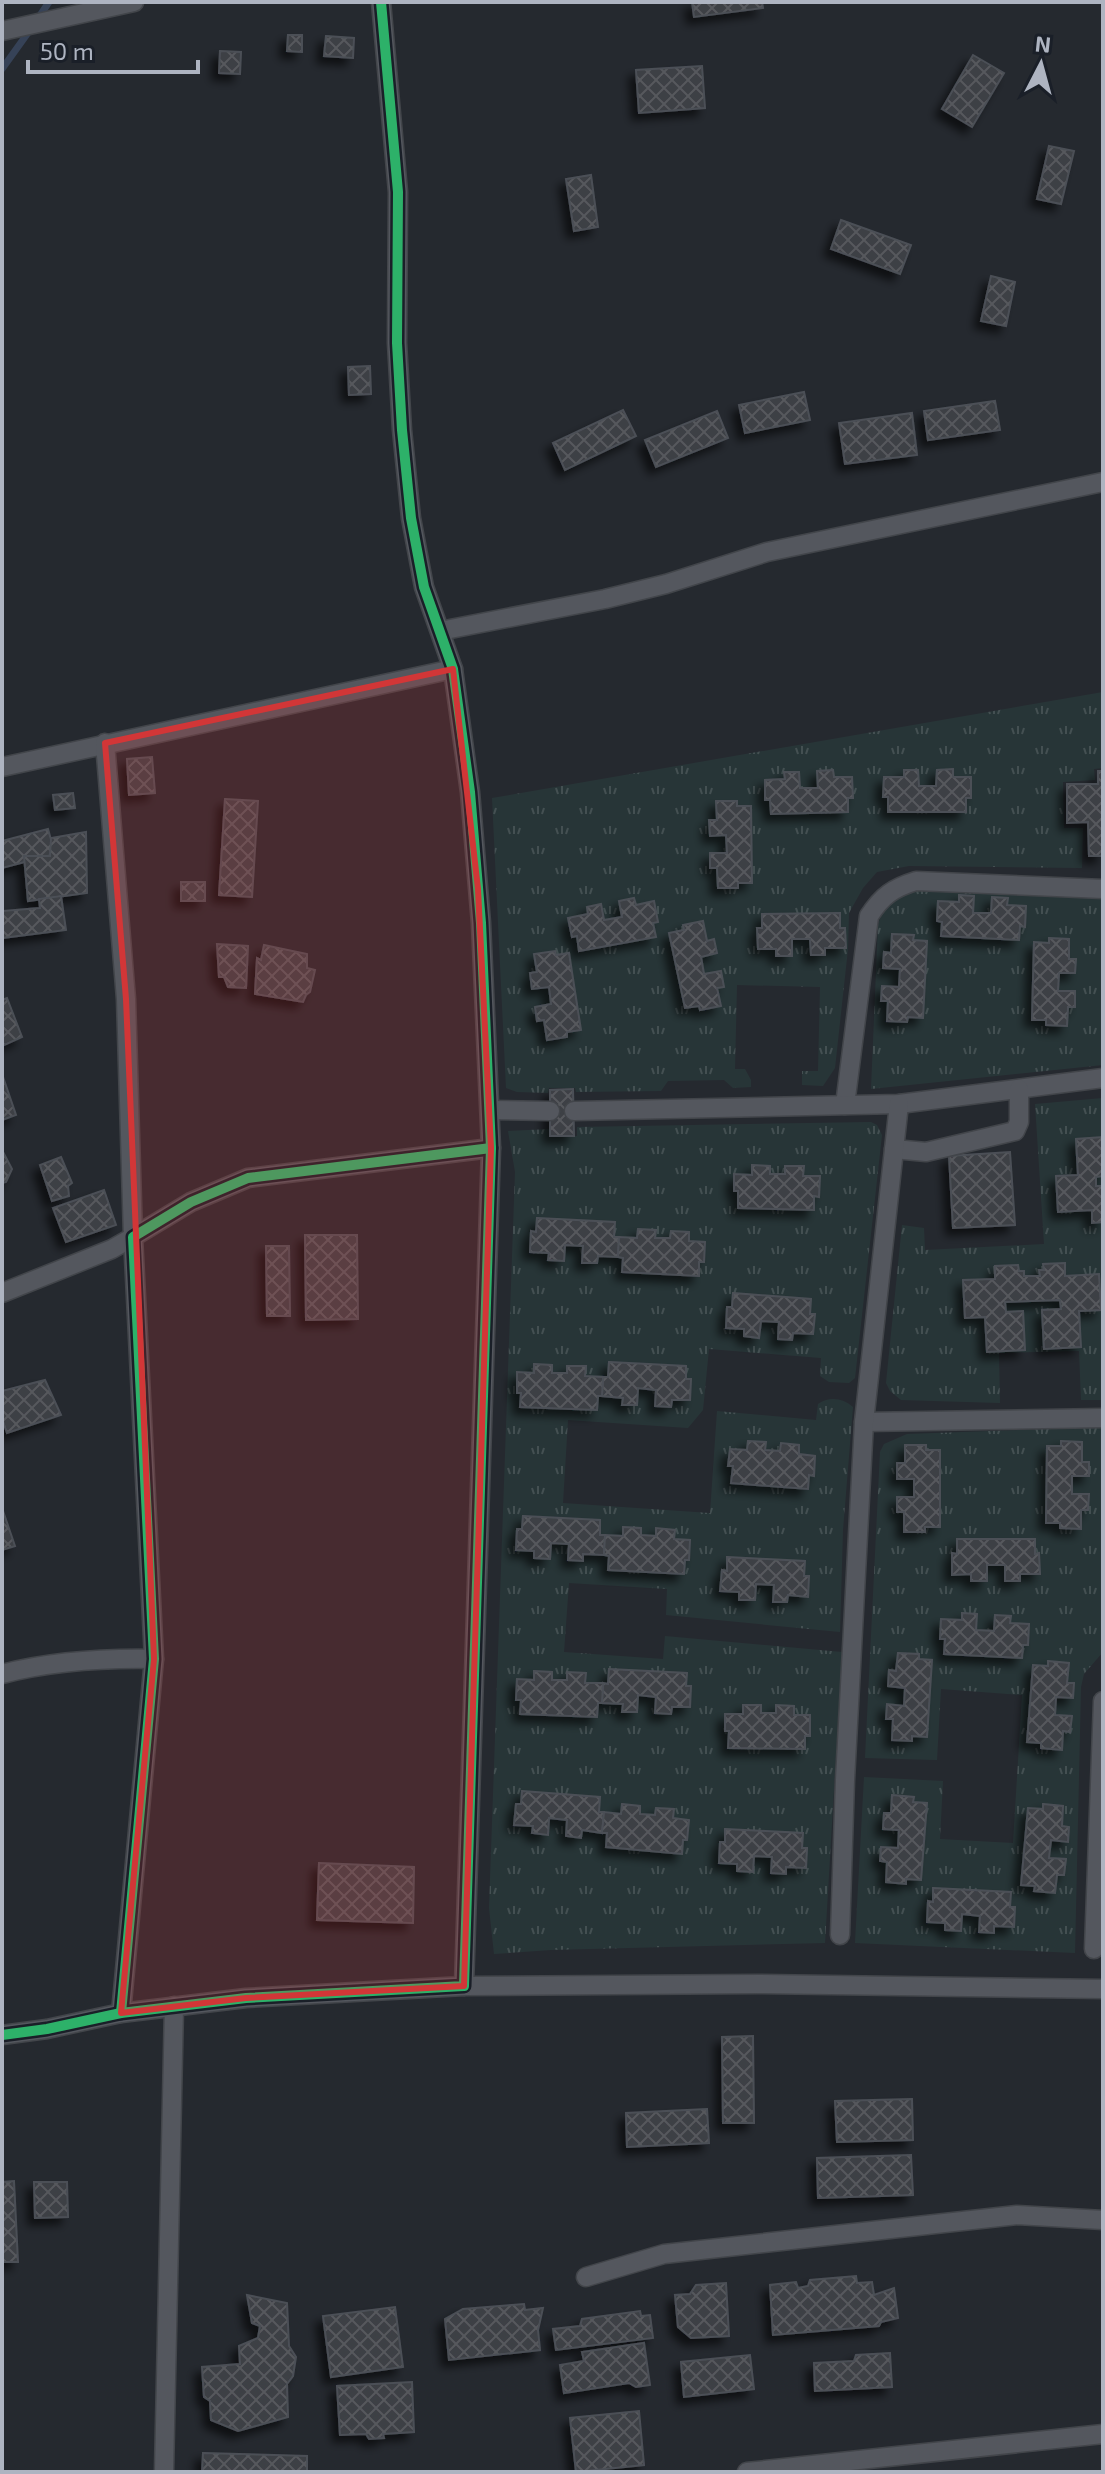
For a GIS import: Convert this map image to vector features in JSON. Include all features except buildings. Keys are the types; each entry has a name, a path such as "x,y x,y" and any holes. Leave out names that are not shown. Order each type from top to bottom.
{"street":[{"path":"2,31 134,2"},
{"path":"381,2 398,192 397,343 402,430 411,518 424,587 453,669 471,806 481,923 490,1110 464,1986"},
{"path":"440,631 605,599 666,584 767,552 1103,482"},
{"path":"2,767 453,669"},
{"path":"105,743 126,999 133,1237 154,1659 121,2013"},
{"path":"845,1105 869,916 881,898 895,888 916,881 1103,889"},
{"path":"574,1111 899,1104 1103,1078"},
{"path":"894,1149 926,1152 1015,1131 1019,1122 1019,1089"},
{"path":"840,1935 864,1422 899,1104"},
{"path":"490,1110 550,1111"},
{"path":"2,1293 112,1249 191,1202 248,1178 491,1148"},
{"path":"864,1422 1103,1418"},
{"path":"2,1674 40,1664 103,1658 154,1659"},
{"path":"1094,1949 1103,1701"},
{"path":"2,2035 121,2013 246,1998 464,1986 757,1984 1103,1989"},
{"path":"164,2472 174,2006"},
{"path":"586,2277 664,2254 1017,2215 1103,2220"},
{"path":"747,2472 1103,2434"}],"highlighted area":[{"path":"453,669 478,889 491,1148 464,1986 246,1998 121,2013 154,1659 126,999 105,743"}],"green space":[{"path":"1103,692 1103,768 1094,769 1095,780 1063,782 1064,828 1083,828 1082,868 909,866 877,872 863,888 849,913 835,1068 823,1086 802,1085 802,1071 818,1071 820,987 737,985 735,1069 745,1069 751,1087 733,1088 724,1080 668,1081 661,1091 576,1092 575,1088 549,1088 548,1093 517,1092 506,1088 492,798"},
{"path":"929,887 1103,897 1103,1065 871,1089 878,925 890,901 910,891"},
{"path":"1103,1098 1103,1400 1081,1400 1079,1351 999,1353 1000,1403 901,1400 886,1383 902,1225 924,1228 925,1250 1044,1244 1035,1104"},
{"path":"871,1122 877,1125 882,1135 855,1378 849,1383 829,1382 820,1376 821,1358 709,1349 703,1410 688,1428 568,1420 563,1503 710,1513 717,1411 816,1420 818,1404 827,1400 840,1400 853,1407 843,1530 840,1632 666,1615 667,1589 569,1583 564,1652 663,1659 665,1636 842,1652 825,1943 494,1954 489,1908 515,1172 508,1131 549,1129 550,1136 577,1136 577,1127"},
{"path":"1103,1427 1103,1652 1084,1674 1081,1687 1075,1953 855,1943 864,1777 943,1781 940,1839 1013,1843 1022,1695 941,1689 937,1760 865,1758 880,1452 884,1444 907,1434"}],"waterway":[{"path":"37,20 49,2"},
{"path":"2,69 30,30"}],"cycle path":[{"path":"2,2035 121,2013 246,1998 464,1986 491,1148 481,923 470,792 453,669 424,587 411,518 402,430 397,343 398,192 381,2"},
{"path":"121,2013 154,1659 133,1237 191,1202 248,1178 491,1148"}]}
